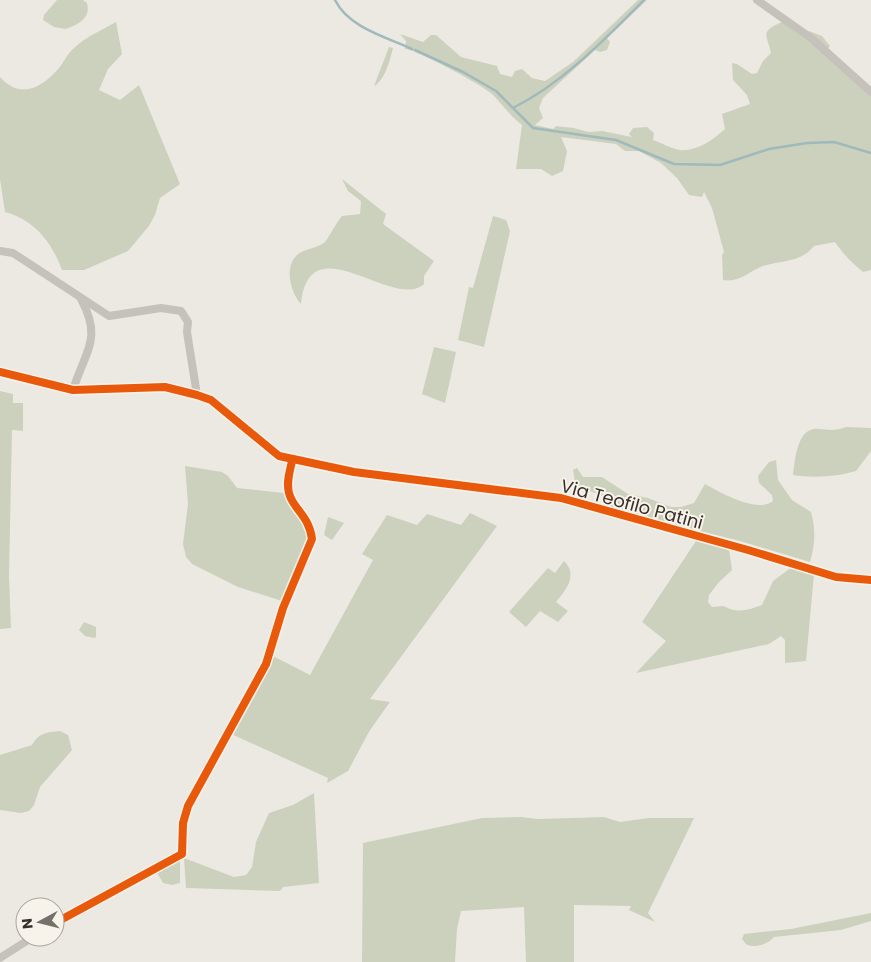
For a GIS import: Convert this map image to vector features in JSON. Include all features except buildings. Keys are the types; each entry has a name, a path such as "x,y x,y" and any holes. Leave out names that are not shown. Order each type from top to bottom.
{"street":[{"path":"757,0 811,38 871,92"},
{"path":"0,251 13,253 109,316 161,308 181,311 188,322 187,332 197,395 165,387 73,390 0,372"},
{"path":"73,390 90,345 93,330 88,312 80,298"},
{"name":"Via Teofilo Patini","path":"197,395 211,400 279,456 292,460 354,472 561,498 748,550 836,577 871,580"},
{"path":"65,918 182,854 183,823 188,806 266,664 283,608 312,539 311,528 289,495 288,482 292,460"},
{"path":"0,958 17,947"}],"green space":[{"path":"57,0 83,0 87,3 88,8 86,16 79,23 66,29 54,27 43,20 44,15"},
{"path":"638,0 647,0 607,38 610,42 607,50 600,52 595,50 543,98 539,108 543,118 535,125 553,129 556,126 588,132 602,131 632,137 629,134 633,128 647,127 654,133 653,140 679,150 692,149 710,141 725,129 722,114 750,104 747,95 733,80 732,63 737,64 752,74 757,73 763,61 771,53 766,34 770,28 782,22 803,37 809,31 822,36 830,46 824,54 871,95 871,270 863,272 835,242 814,246 797,258 763,266 734,280 723,280 722,255 724,252 712,208 704,192 702,197 689,195 677,178 661,163 639,151 625,151 616,144 561,137 567,151 563,171 552,176 541,169 516,169 522,125 487,90 434,61 405,49 406,41 400,34 423,42 431,35 436,35 461,57 497,66 500,74 512,77 515,71 522,69 532,78 545,81 573,62"},
{"path":"116,22 122,54 108,69 99,90 120,100 139,85 180,184 160,198 155,215 149,226 128,251 84,270 62,270 53,251 41,234 25,221 5,212 0,179 0,77 15,88 23,90 38,86 61,66 69,53 78,45 88,37"},
{"path":"389,47 393,48 386,69 381,79 374,86"},
{"path":"342,179 386,214 383,224 434,261 424,276 424,284 410,290 393,287 336,269 319,270 307,281 301,304 297,299 290,281 292,261 299,253 325,242 342,216 360,214 361,201 348,191"},
{"path":"493,216 506,220 510,231 484,347 458,340 469,287 473,288"},
{"path":"434,347 456,352 445,403 422,394"},
{"path":"0,391 13,394 13,403 23,403 23,431 12,430 9,576 11,628 0,629"},
{"path":"846,427 871,428 871,451 856,471 841,475 793,475 799,445 806,433 812,429 832,430"},
{"path":"776,460 778,480 792,500 811,512 814,537 810,562 740,541 607,508 609,502 606,498 577,485 573,470 577,468 583,477 602,477 628,494 648,498 671,507 681,507 694,503 705,484 739,500 758,505 773,501 772,495 759,483 758,476 769,462"},
{"path":"185,466 222,472 228,476 237,488 284,493 289,496 310,536 282,601 238,587 192,564 186,557 183,544 188,504"},
{"path":"470,513 497,526 370,699 390,702 370,730 348,771 327,783 328,778 229,733 271,655 310,675 373,560 362,554 387,515 417,525 427,514 461,525"},
{"path":"328,517 344,523 332,540 324,535"},
{"path":"696,541 729,549 732,570 709,595 708,602 712,607 724,606 738,611 762,605 773,581 792,567 814,574 806,661 785,663 785,640 781,636 769,644 636,673 666,641 642,622"},
{"path":"564,561 568,566 571,577 564,592 556,602 568,611 558,622 540,611 526,627 509,612 548,568 555,573"},
{"path":"84,622 96,627 96,637 85,636 79,630"},
{"path":"60,731 68,735 72,750 40,787 34,805 29,811 21,813 0,810 0,755 32,745 43,734"},
{"path":"314,793 319,883 283,887 280,891 186,888 184,858 234,877 246,875 252,867 256,842 269,813 293,805"},
{"path":"521,817 538,819 604,817 620,822 649,818 694,818 648,913 655,922 629,910 631,906 574,905 574,962 526,962 524,907 461,911 457,929 455,962 362,962 363,843 482,818"},
{"path":"180,857 180,883 172,885 163,883 155,869"},
{"path":"871,913 871,921 841,930 774,937 769,942 757,946 746,944 742,939 744,934 791,929"}],"waterway":[{"path":"335,0 341,10 359,25 412,49"},
{"path":"513,108 549,86 583,59 644,0"},
{"path":"415,50 463,72 496,91 533,128 616,140 674,164 720,165 769,149 807,143 834,142 871,153"}],"cycle path":[{"path":"0,372 73,390 165,387 211,400 279,456 354,472 561,498 748,550 836,577 871,580"},
{"path":"65,918 182,854 183,823 188,806 266,664 283,608 312,539 308,524 293,503 289,493 288,481 292,461"}]}
